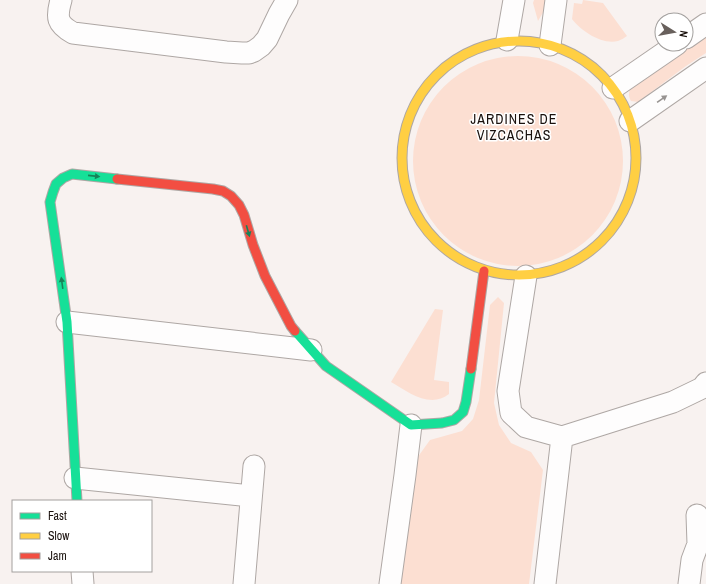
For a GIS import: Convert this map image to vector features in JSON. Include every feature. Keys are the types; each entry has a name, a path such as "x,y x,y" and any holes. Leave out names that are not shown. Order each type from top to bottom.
{"street":[{"path":"61,0 58,9 59,20 64,28 73,33 242,53 254,51 261,46 267,39 279,14 288,0"},
{"path":"507,40 514,0"},
{"path":"550,45 556,0"},
{"path":"694,32 706,24"},
{"path":"507,40 528,41 550,45 588,63 613,88 630,121 636,156 631,192 616,224 592,251 561,269 526,276 484,271 447,252 420,222 404,183 403,142 416,102 442,70 477,49 491,43 507,40"},
{"path":"613,88 665,52"},
{"path":"630,121 706,68"},
{"path":"77,500 67,322 50,202 52,191 57,182 64,176 72,174 213,189 223,191 231,196 239,205 244,215 252,245 265,276 291,326 326,366 411,424 442,423 454,420 463,412 466,402 484,271"},
{"path":"526,276 508,391 511,413 526,427 562,437 673,402 705,387"},
{"path":"67,322 311,350"},
{"path":"390,584 411,424"},
{"path":"545,584 562,437"},
{"path":"244,584 254,466"},
{"path":"75,478 251,496"},
{"path":"689,584 692,560 702,545 697,515"},
{"path":"82,572 83,584"}],"shaded area":[{"path":"534,0 548,0 548,4 538,21 533,3"},
{"path":"583,0 603,3 627,36 618,41 605,41 592,36 576,24 572,19 574,3 582,4"},
{"path":"706,36 706,53 638,102 631,101 629,92 635,83 682,52 694,52 694,44"},
{"path":"518,56 538,58 558,64 576,74 592,87 605,103 615,121 621,141 623,161 621,181 615,201 605,219 592,235 576,248 558,258 538,264 518,266 498,264 478,258 460,248 444,235 431,219 421,201 415,181 413,161 415,141 421,121 431,103 444,87 460,74 478,64 498,58"},
{"path":"498,297 504,303 494,403 499,425 511,443 531,452 543,470 529,584 401,584 417,458 430,440 462,431 473,419 479,400 490,305"},
{"path":"435,309 443,310 434,380 449,382 449,394 434,400 419,397 391,382"}],"traffic: fast":[{"path":"77,500 67,322 50,202 56,184 63,178 72,174 117,179"},
{"path":"295,331 326,366 411,425 442,423 454,420 463,412 471,369"}],"traffic: slow":[{"path":"519,41 553,46 564,50 584,61 609,84 616,93 627,113 631,124 636,158 631,192 627,203 616,223 593,248 584,255 564,266 553,270 519,275 485,270 474,266 454,255 429,232 422,223 411,203 407,192 402,158 407,124 411,113 422,93 445,68 454,61 474,50 485,46 519,41"}],"traffic: jam":[{"path":"117,179 213,189 223,191 231,196 239,205 244,215 253,245 265,276 295,331"},
{"path":"471,369 484,271"}],"district":[{"name":"JARDINES DE VIZCACHAS","path":"514,128"}]}
